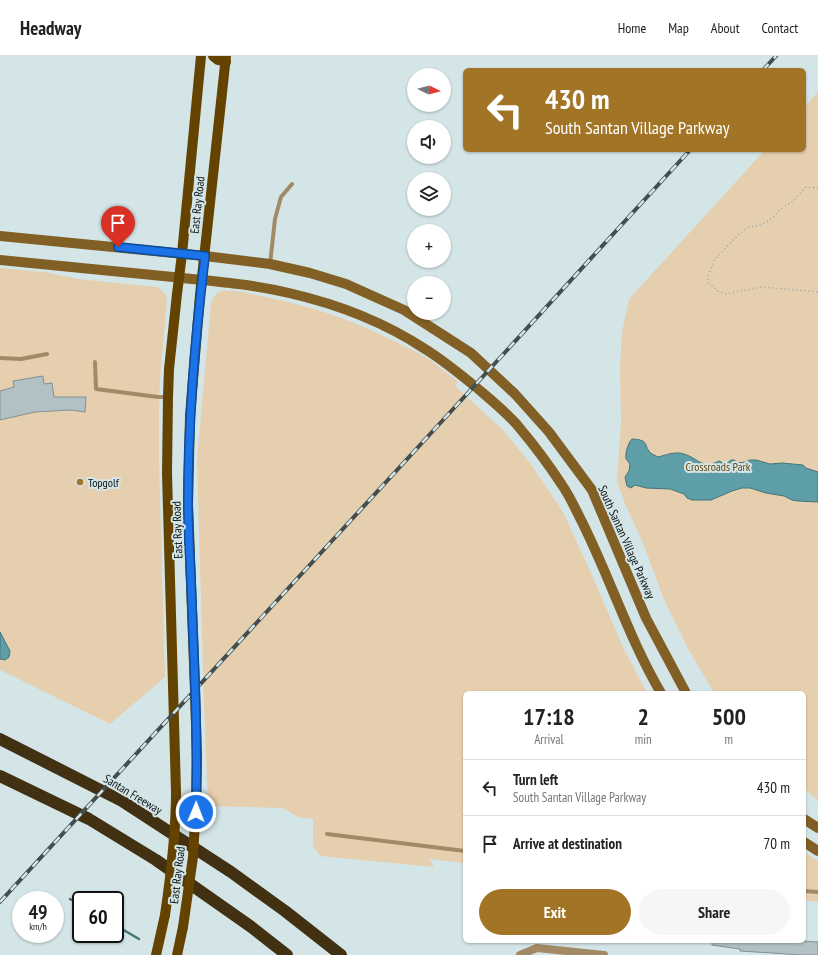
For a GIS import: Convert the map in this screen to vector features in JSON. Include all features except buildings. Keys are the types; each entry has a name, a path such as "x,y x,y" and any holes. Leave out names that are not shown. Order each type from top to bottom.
{"highway":[{"name":"Santan Freeway","path":"0,739 122,801 231,872 285,911 341,955"},
{"path":"0,776 88,819 156,860 250,926 287,955"}],"main road":[{"name":"East Ray Road","path":"156,955 169,891 176,814 168,480 169,369 182,254 201,56"},
{"path":"213,56 218,60 226,59"},
{"name":"East Ray Road","path":"177,955 183,927 193,857 196,803 197,757 188,504 190,416 197,329 226,59"},
{"name":"South Santan Village Parkway","path":"0,236 205,256 270,264 310,273 346,284 404,310 471,353 516,394 549,432 592,490 646,618 685,691"},
{"path":"0,260 242,284 289,293 342,309 377,322 408,338 459,373 497,406 517,426 563,487 584,525 636,645 660,691"},
{"path":"806,820 818,828"},
{"path":"806,843 818,851"}],"street":[{"path":"520,955 537,948 604,955"}],"lane":[{"path":"270,264 275,219 281,197 292,184"},
{"path":"0,358 21,359 47,354"},
{"path":"95,362 96,389 168,397"},
{"path":"327,834 463,851"},
{"path":"806,891 818,892"}],"path":[{"path":"818,188 806,187 791,203 780,209 773,218 763,224 747,228 737,236 714,260 708,276 709,282 718,291 725,294 762,287 818,292"}],"green space":[{"name":"Crossroads Park","path":"818,92 818,801 806,790 806,691 713,691 688,649 663,597 643,543 625,504 617,481 621,422 620,367 622,332 629,299 763,152 806,152 806,105"},
{"name":"Topgolf","path":"0,268 44,272 78,279 157,287 164,292 167,299 160,378 159,413 165,677 110,724 0,670"},
{"path":"221,291 249,293 331,314 379,333 420,354 458,382 455,386 503,430 530,463 563,512 622,645 646,691 463,691 463,863 429,859 434,867 320,856 313,846 313,819 298,817 283,808 208,806 197,460 211,302 216,294"},
{"path":"806,853 818,861 818,902 806,900"}],"water":[{"path":"632,439 644,442 649,451 658,457 678,453 689,456 704,464 719,461 726,464 731,460 738,463 756,460 770,464 782,463 803,465 806,468 818,472 818,502 792,500 784,496 766,493 750,488 742,488 732,491 711,500 692,500 687,498 684,494 670,489 646,488 635,485 631,488 627,486 625,477 629,471 630,464 626,459 626,451"},
{"path":"0,632 10,651 9,657 5,660 0,659"}],"waterway":[{"path":"124,930 139,939"}],"railway":[{"path":"765,68 776,56"},
{"path":"0,902 688,152"}],"place":[{"name":"Topgolf","path":"80,482"}],"route":[{"path":"118,247 205,256 200,295 190,416 188,504 197,757 196,812"}]}
